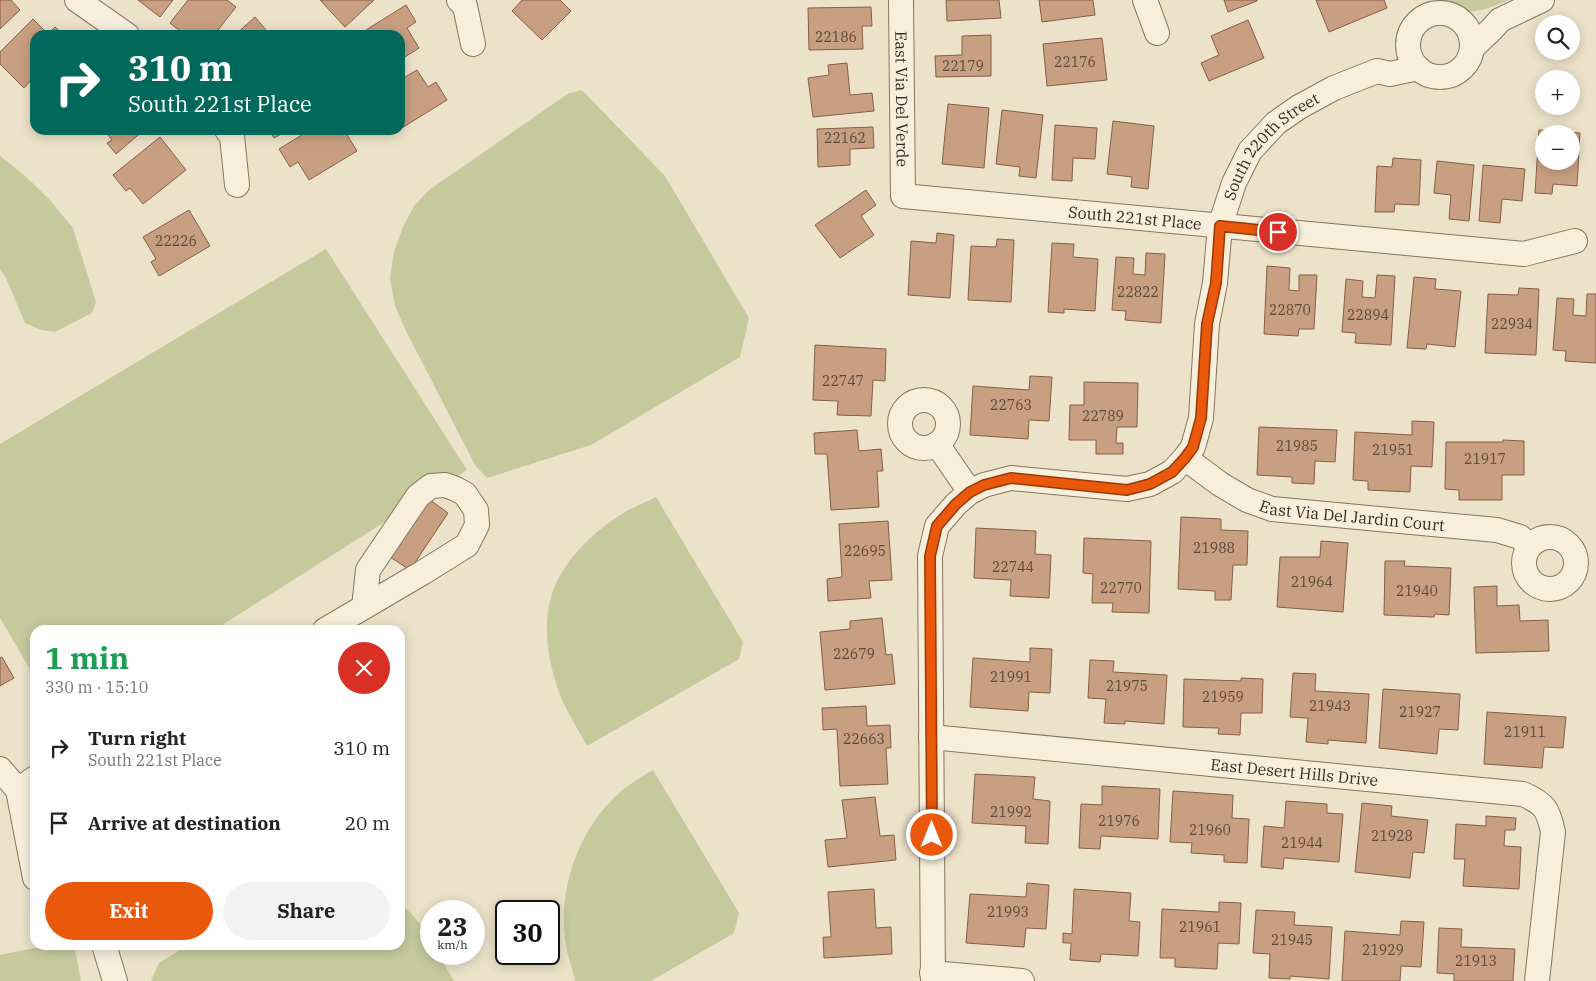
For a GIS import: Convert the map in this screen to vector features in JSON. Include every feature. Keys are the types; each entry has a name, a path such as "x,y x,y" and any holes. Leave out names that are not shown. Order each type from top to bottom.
{"street":[{"path":"77,0 120,30"},
{"path":"459,0 465,6 474,44"},
{"name":"East Via Del Verde","path":"901,0 903,196"},
{"path":"1145,0 1157,33"},
{"path":"1413,0 1412,33 1409,52 1412,61 1418,68 1427,74 1437,76 1451,74 1464,66 1472,48 1469,33 1444,11"},
{"path":"1472,48 1500,20 1542,0"},
{"path":"1412,33 1427,16 1444,11 1500,20"},
{"name":"South 220th Street","path":"1377,72 1386,59 1412,33"},
{"name":"South 220th Street","path":"932,977 930,556 937,526 956,504 970,492 984,485 1011,478 1127,490 1150,484 1172,472 1193,447 1201,418 1207,324 1216,283 1220,226 1234,183 1250,151 1276,123 1299,107 1334,88 1377,72 1390,74 1418,68"},
{"path":"231,135 237,185"},
{"name":"South 221st Place","path":"903,196 1524,254 1574,241"},
{"path":"937,444 970,492"},
{"name":"East Via Del Jardin Court","path":"1185,458 1220,484 1247,500 1272,509 1497,530 1520,537 1530,546"},
{"path":"333,625 364,607 467,545 476,525 476,510 465,494 445,485 432,486 418,496 368,570 364,607"},
{"name":"East Desert Hills Drive","path":"931,737 1523,794 1539,801 1549,816 1553,832 1537,981"},
{"path":"0,769 26,784 30,826"},
{"path":"106,950 115,981"},
{"path":"932,977 1022,981"}],"green space":[{"path":"1440,0 1509,0 1483,10 1466,11 1457,10"},
{"path":"582,90 665,176 749,318 740,357 591,445 487,478 475,465 395,306 390,279 394,251 403,227 414,206 429,190 569,93"},
{"path":"0,156 24,175 48,198 73,228 96,302 92,313 55,332 41,330 25,323 6,278 0,269"},
{"path":"326,249 467,470 222,625 30,625 30,669 0,618 0,444"},
{"path":"656,497 743,642 739,659 587,746 563,701 553,672 547,634 548,609 551,597 562,572 589,539 611,521"},
{"path":"653,770 739,913 734,933 651,981 575,981 567,951 564,911 566,891 578,852 597,817 610,802 630,784"},
{"path":"405,907 420,924 420,965 445,965 454,981 151,981 159,963 180,950 405,950"},
{"path":"30,949 75,950 81,981 0,981 0,955"}],"building":[{"path":"0,0 11,0 20,10 0,29"},
{"path":"138,0 173,0 160,17"},
{"path":"188,0 227,0 236,7 218,30 179,30 170,23"},
{"path":"320,0 374,0 345,27"},
{"path":"522,0 560,0 571,11 542,40 512,11"},
{"path":"946,0 999,0 1001,18 947,21"},
{"path":"1039,0 1093,0 1095,15 1042,22"},
{"path":"1224,0 1257,0 1257,1 1228,12"},
{"path":"1316,0 1384,0 1387,8 1329,32"},
{"path":"406,5 416,22 407,28 419,48 405,57 405,30 366,30"},
{"path":"871,7 872,26 862,26 863,49 809,50 808,8"},
{"path":"255,17 266,30 241,30"},
{"path":"33,19 44,30 30,30 30,81 24,88 0,64 0,52"},
{"path":"1248,20 1264,58 1209,81 1201,63 1219,55 1211,36"},
{"path":"991,35 991,76 936,77 935,56 962,55 962,36"},
{"path":"1102,38 1107,80 1047,86 1043,44"},
{"path":"847,63 850,95 872,93 874,111 813,117 808,78 829,75 828,65"},
{"path":"417,70 428,87 436,82 447,100 405,126 405,77"},
{"path":"948,104 989,108 984,168 942,164"},
{"path":"1002,110 1043,115 1036,178 1019,176 1020,167 996,164"},
{"path":"1113,121 1154,126 1148,189 1131,187 1132,177 1107,174"},
{"path":"1055,125 1097,128 1095,159 1073,158 1072,181 1052,180"},
{"path":"873,127 874,148 850,149 850,165 818,167 817,129"},
{"path":"108,135 138,135 116,154 107,143 112,140"},
{"path":"302,135 347,135 357,151 309,180 298,162 290,167 279,149"},
{"path":"160,137 186,170 143,204 130,188 126,191 113,175"},
{"path":"1393,158 1421,160 1419,205 1395,204 1394,212 1375,212 1377,166 1392,167"},
{"path":"1437,161 1474,165 1469,221 1449,219 1451,195 1434,193"},
{"path":"1483,165 1525,169 1522,201 1502,199 1500,223 1479,221"},
{"path":"1536,170 1578,170 1577,186 1553,184 1552,194 1535,193"},
{"path":"866,190 876,205 861,216 874,235 840,258 815,225"},
{"path":"189,210 210,246 159,276 151,262 156,259 143,237"},
{"path":"937,233 954,235 950,298 908,295 911,241 936,243"},
{"path":"997,239 1014,240 1011,302 968,300 971,246 996,247"},
{"path":"1052,243 1074,244 1073,257 1098,259 1095,311 1064,309 1064,313 1048,312"},
{"path":"1146,253 1165,254 1161,323 1125,320 1126,311 1112,310 1116,257 1134,258 1133,274 1145,275"},
{"path":"1267,266 1290,268 1289,290 1299,291 1299,275 1317,275 1314,329 1299,329 1298,336 1264,334"},
{"path":"1377,275 1395,276 1391,345 1355,343 1356,333 1342,332 1346,279 1363,281 1362,297 1375,298"},
{"path":"1414,277 1436,279 1435,289 1461,291 1455,347 1427,344 1426,349 1407,348"},
{"path":"1519,288 1539,289 1536,355 1485,353 1488,294 1518,295"},
{"path":"1587,294 1596,294 1596,363 1565,361 1566,351 1553,350 1557,298 1574,299 1573,315 1586,316"},
{"path":"815,345 886,349 885,381 873,380 871,416 837,415 838,401 813,400"},
{"path":"1030,376 1052,377 1049,421 1029,420 1028,439 970,435 973,386 1029,390"},
{"path":"1084,382 1138,383 1137,427 1117,427 1116,443 1123,443 1123,454 1096,454 1096,440 1069,440 1070,405 1084,405"},
{"path":"1412,421 1434,422 1432,467 1411,466 1410,492 1368,490 1368,481 1353,480 1355,432 1412,435"},
{"path":"1259,427 1337,430 1335,462 1315,461 1314,484 1292,483 1292,477 1257,475"},
{"path":"857,430 859,451 881,449 883,471 877,471 879,507 831,510 827,454 815,454 814,433"},
{"path":"1503,440 1524,441 1524,475 1502,475 1502,500 1459,500 1459,490 1445,489 1446,442 1503,442"},
{"path":"430,500 448,513 410,570 390,557"},
{"path":"1181,517 1221,519 1221,530 1248,531 1247,565 1233,565 1231,600 1215,600 1215,591 1178,589"},
{"path":"888,521 892,580 869,581 871,598 828,601 827,579 842,577 839,524"},
{"path":"976,528 1036,531 1035,554 1051,555 1049,598 1010,596 1011,580 974,578"},
{"path":"1084,538 1151,541 1149,613 1112,612 1113,603 1092,603 1093,574 1083,573"},
{"path":"1321,541 1348,543 1343,612 1277,607 1280,557 1320,557"},
{"path":"1385,561 1405,561 1404,566 1451,568 1449,615 1435,614 1434,617 1384,615"},
{"path":"1497,586 1497,606 1519,605 1520,621 1548,620 1549,651 1476,653 1474,587"},
{"path":"882,618 886,655 892,654 895,684 825,690 820,632 850,629 850,621"},
{"path":"1030,648 1052,649 1050,693 1029,692 1028,711 970,707 973,658 1030,662"},
{"path":"2,657 14,678 0,686 0,658"},
{"path":"1090,660 1114,661 1113,672 1167,675 1164,724 1125,721 1125,724 1104,723 1106,699 1088,698"},
{"path":"1293,673 1316,674 1315,691 1369,694 1366,743 1328,740 1328,744 1306,742 1308,718 1290,717"},
{"path":"1241,678 1263,679 1262,713 1241,713 1240,735 1218,734 1219,728 1183,727 1184,679 1241,681"},
{"path":"1383,689 1460,694 1458,730 1439,729 1437,754 1379,748"},
{"path":"866,706 867,726 890,725 891,748 886,748 888,784 840,786 837,729 823,730 822,708"},
{"path":"1487,712 1566,717 1563,748 1544,747 1542,768 1484,764"},
{"path":"975,774 1035,777 1033,799 1050,801 1048,844 1025,843 1026,826 972,823"},
{"path":"1102,786 1160,789 1158,839 1101,836 1100,849 1079,848 1081,804 1102,805"},
{"path":"1173,791 1233,795 1232,818 1249,819 1247,863 1224,862 1224,855 1191,853 1192,843 1170,842"},
{"path":"875,797 880,836 894,835 896,860 828,867 825,840 847,838 842,800"},
{"path":"1286,801 1327,804 1327,813 1343,814 1339,862 1284,858 1283,869 1261,867 1264,826 1284,828"},
{"path":"1362,803 1392,806 1391,816 1428,820 1424,853 1413,852 1410,878 1355,872"},
{"path":"1486,816 1516,818 1515,830 1505,830 1504,846 1521,847 1519,889 1463,886 1465,859 1454,859 1456,824 1486,826"},
{"path":"1027,883 1049,885 1046,929 1026,928 1024,947 966,943 970,894 1026,897"},
{"path":"874,889 876,928 891,927 892,954 824,958 823,937 831,937 828,892"},
{"path":"1074,889 1131,893 1129,921 1140,922 1138,956 1101,954 1100,962 1070,960 1071,943 1063,943 1063,933 1072,934"},
{"path":"1219,902 1241,903 1239,944 1218,943 1217,969 1175,967 1175,958 1160,958 1162,909 1219,912"},
{"path":"1256,910 1295,912 1294,925 1332,927 1329,979 1290,976 1290,979 1269,978 1270,954 1253,953"},
{"path":"1401,921 1424,922 1421,967 1401,966 1400,981 1342,981 1345,931 1400,935"},
{"path":"1439,928 1462,929 1461,947 1515,949 1513,981 1454,981 1454,974 1437,973"}],"route":[{"path":"932,835 930,556 937,526 956,504 970,492 984,485 1011,478 1127,490 1150,484 1172,472 1193,447 1201,418 1207,324 1216,283 1220,226 1278,232"}]}
